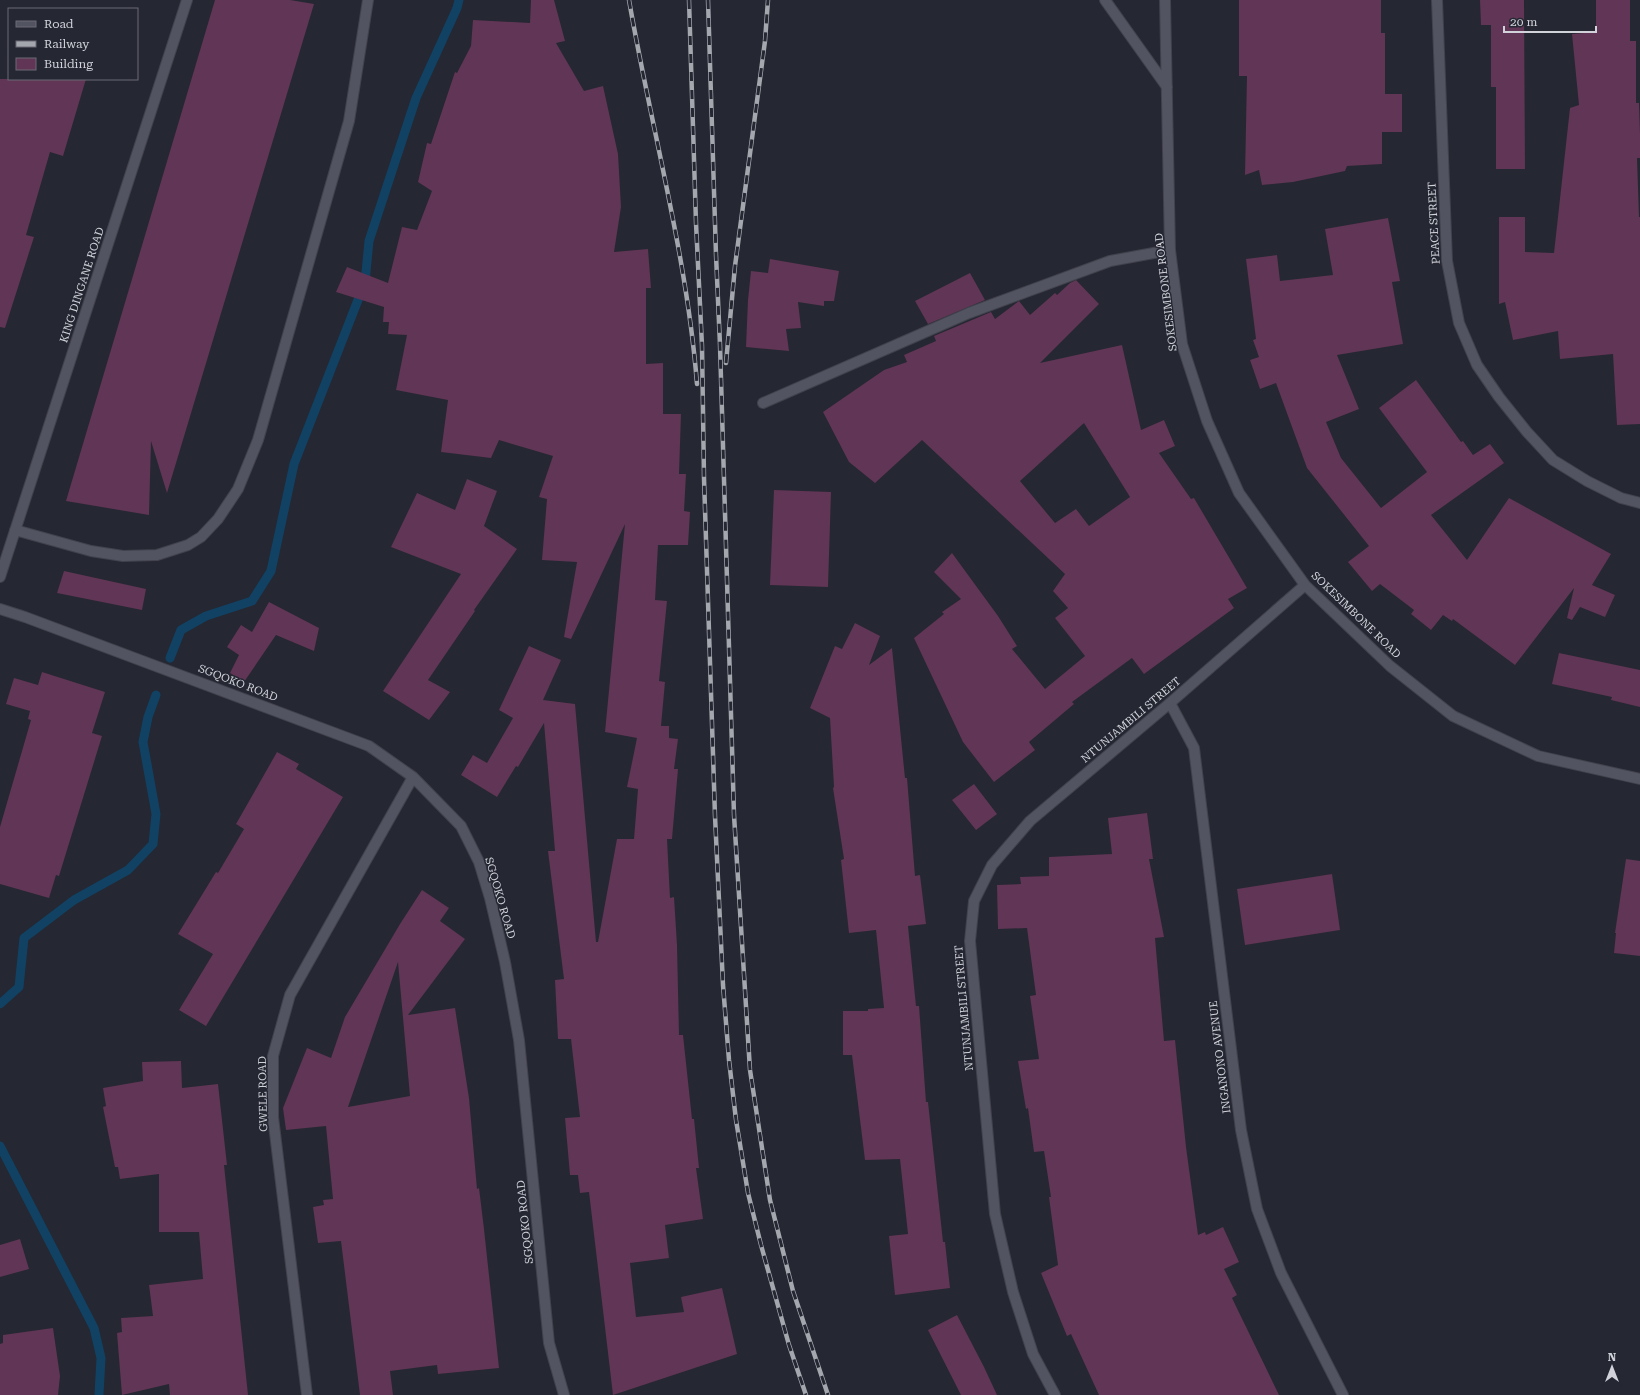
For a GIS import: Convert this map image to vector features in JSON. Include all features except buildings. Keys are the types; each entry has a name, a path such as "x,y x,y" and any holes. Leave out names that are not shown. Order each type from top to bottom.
{"street":[{"name":"KING DINGANE ROAD","path":"0,577 186,0"},
{"path":"15,530 91,551 123,556 157,555 188,545 201,537 218,519 238,489 258,440 349,121 368,0"},
{"path":"1105,0 1167,87"},
{"name":"SOKESIMBONE ROAD","path":"1165,0 1170,250 1182,344 1207,421 1239,492 1305,585 1390,666 1453,716 1538,756 1640,779"},
{"name":"PEACE STREET","path":"1437,0 1446,261 1458,323 1477,365 1498,397 1526,432 1553,460 1586,481 1621,498 1640,503"},
{"path":"763,403 969,313 1110,261 1170,250"},
{"name":"NTUNJAMBILI STREET","path":"1055,1395 1033,1354 1013,1292 995,1214 970,941 974,901 992,865 1030,821 1170,703 1305,585"},
{"name":"SGQOKO ROAD","path":"0,609 370,746 413,777 461,826 479,862 492,905 506,962 519,1040 550,1343 564,1395"},
{"name":"INGANONO AVENUE","path":"1170,703 1194,748 1241,1130 1257,1209 1281,1272 1343,1395"},
{"name":"GWELE ROAD","path":"307,1395 273,1117 273,1056 290,995 413,777"}],"waterway":[{"path":"170,658 181,630 206,616 252,601 271,571 294,464 365,282 369,241 416,98 457,8 459,0"},
{"path":"0,1004 19,987 24,938 74,900 128,870 153,844 156,814 143,742 148,717 156,695"},
{"path":"0,1146 94,1328 101,1358 99,1395"}],"railway":[{"path":"629,0 677,240 692,336 697,384"},
{"path":"689,0 696,223 702,346 704,478 715,816 723,985 729,1060 736,1120 748,1193 789,1345 806,1395"},
{"path":"708,0 734,815 750,1070 770,1200 793,1291 828,1395"},
{"path":"726,363 735,266 765,41 768,0"}]}
